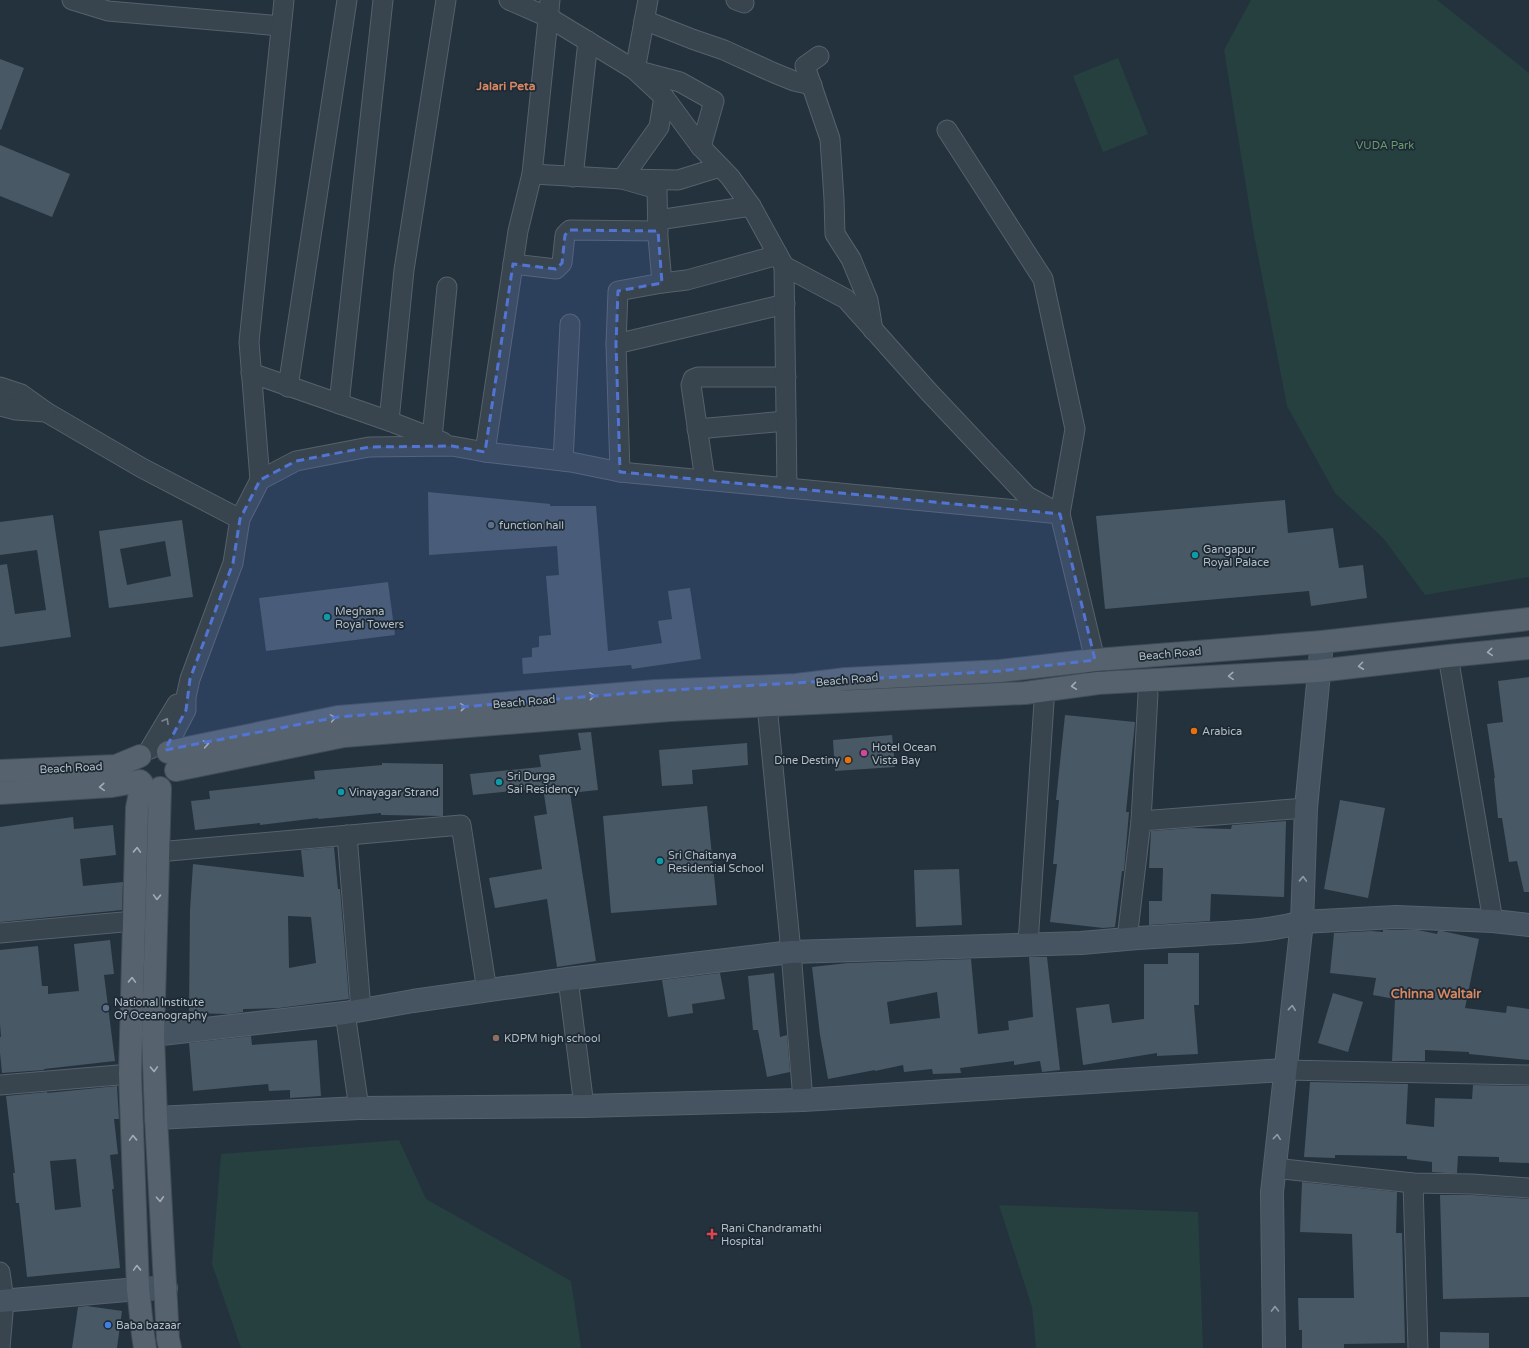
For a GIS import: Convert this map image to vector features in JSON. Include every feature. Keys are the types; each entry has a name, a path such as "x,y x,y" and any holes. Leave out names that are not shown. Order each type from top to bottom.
{"main road":[{"name":"Beach Road","path":"0,771 116,766 160,755 338,717 656,691 757,687 846,679 1000,671 1095,660 1322,642 1529,619"},
{"name":"Beach Road","path":"160,755 344,736 670,710 1025,693 1098,683 1318,671 1529,648"},
{"path":"148,784 171,782 160,755 136,764 137,773 148,784 158,852 153,1035 168,1339 170,1348"},
{"name":"Beach Road","path":"0,793 148,784"},
{"path":"145,1348 138,1289 130,1074 137,808 148,784"}],"street":[{"path":"72,0 108,11 281,26"},
{"path":"160,755 175,705 186,697 190,680 233,563 240,519 260,480 249,342 284,0"},
{"path":"288,387 346,0"},
{"path":"339,404 383,0"},
{"path":"389,421 404,270 446,0"},
{"path":"510,0 549,9 588,41 635,70 664,98 701,147 730,177 751,206 781,261 785,304 787,488"},
{"path":"635,70 648,0"},
{"path":"485,452 512,264 518,231 532,174 549,9"},
{"path":"644,20 724,50 794,81 812,85"},
{"path":"573,177 588,41"},
{"path":"819,56 805,66 830,139 835,234 851,259 868,300 873,330"},
{"path":"635,70 680,82 714,101 701,147"},
{"path":"622,179 660,127 664,98"},
{"path":"946,130 1043,279 1075,429 1060,514 1095,660 1098,683"},
{"path":"532,174 573,177 678,180 720,166"},
{"path":"622,179 657,189 662,283"},
{"path":"512,264 556,269 562,263 566,235 570,230 658,225 751,206"},
{"path":"620,472 616,344 618,291 687,280 781,261 846,299 1027,496 1060,514"},
{"path":"432,438 447,288"},
{"path":"616,344 785,304"},
{"path":"563,461 570,324"},
{"path":"251,373 389,421 452,446"},
{"path":"705,480 691,385 693,379 698,377 786,377"},
{"path":"0,387 21,394 46,412 142,468 240,519"},
{"path":"0,406 16,410 46,412"},
{"path":"697,429 786,421"},
{"path":"260,480 296,461 369,446 452,446 485,452 563,461 620,472 1060,514"},
{"path":"1274,1348 1272,1192 1302,922 1306,808 1322,642"},
{"path":"1448,656 1493,921"},
{"path":"1127,939 1141,821 1148,694"},
{"path":"1028,944 1044,702"},
{"path":"767,705 791,952 803,1100"},
{"path":"1141,821 1306,808"},
{"path":"158,852 461,825 487,991"},
{"path":"348,835 353,1012 359,1108"},
{"path":"153,1035 353,1012 568,979 791,952 1081,943 1254,931 1302,922 1396,917 1493,921 1529,926"},
{"path":"0,933 134,921"},
{"path":"568,979 584,1106"},
{"path":"156,1118 359,1108 584,1106 803,1100 1285,1070 1529,1075"},
{"path":"0,1085 130,1074"},
{"path":"1274,1168 1413,1183 1472,1184 1529,1188"},
{"path":"1413,1183 1418,1348"},
{"path":"0,1272 2,1301 0,1348"},
{"path":"2,1301 138,1289 166,1288"}],"highlighted area":[{"path":"570,230 658,231 662,283 618,291 616,344 620,472 1060,514 1095,660 1000,671 656,691 338,717 165,750 186,710 190,679 233,563 240,519 260,480 296,461 369,447 452,446 485,452 513,264 556,269 562,263 565,235"}],"green space":[{"name":"VUDA Park","path":"1251,0 1437,0 1529,73 1529,577 1425,595 1384,539 1335,493 1287,406 1254,235 1224,50"},
{"path":"1118,58 1148,134 1103,152 1073,76"},
{"path":"399,1140 426,1199 571,1281 581,1348 241,1348 212,1264 221,1154"},
{"path":"999,1205 1198,1212 1203,1348 1036,1348 1032,1307"}],"building":[{"path":"0,59 24,68 1,130 0,129"},
{"path":"0,145 70,174 52,217 0,196"},
{"path":"428,492 550,504 550,506 596,506 608,651 662,643 658,621 672,619 668,591 690,588 701,659 632,669 631,665 523,674 522,658 532,657 532,648 539,647 539,636 551,635 546,576 559,575 557,546 429,555"},
{"name":"Gangapur Royal Palace","path":"1285,500 1288,533 1333,528 1339,568 1363,565 1367,598 1311,606 1309,591 1105,609 1096,516"},
{"path":"53,515 71,637 0,647 0,565 7,564 15,614 46,610 37,550 0,555 0,522"},
{"path":"182,520 193,597 109,608 99,531","holes":["165,541 171,576 127,585 120,549"]},
{"name":"Meghana Royal Towers","path":"388,582 395,635 266,651 259,598"},
{"path":"1529,677 1529,892 1524,892 1517,861 1509,862 1502,818 1498,818 1495,778 1487,724 1503,722 1498,681"},
{"path":"1065,715 1135,722 1126,812 1129,812 1124,871 1122,871 1115,927 1103,928 1050,922 1057,864 1053,864 1059,800 1056,800"},
{"path":"591,732 598,790 570,793 596,961 557,967 547,899 495,908 489,878 542,869 534,816 547,814 543,788 473,795 470,774 541,767 539,755 581,750 578,733"},
{"name":"Hotel Ocean Vista Bay","path":"892,735 895,767 835,771 833,740"},
{"path":"747,743 748,765 692,770 693,784 662,786 659,750"},
{"path":"382,763 443,764 443,816 381,815 381,813 195,830 191,801 210,799 209,791 315,779 314,771 382,765"},
{"path":"1340,800 1385,808 1368,898 1324,889"},
{"name":"Sri Chaitanya Residential School","path":"707,806 717,905 611,913 603,816"},
{"path":"73,817 74,829 113,825 116,855 80,859 83,886 123,882 122,910 0,922 0,827"},
{"path":"1286,821 1284,897 1211,894 1210,921 1149,925 1149,901 1162,901 1163,868 1149,868 1151,831 1191,828 1231,829 1232,825"},
{"path":"334,847 338,889 340,889 349,999 279,1008 243,1009 243,1012 229,1014 189,1013 190,910 193,864 304,877 301,850","holes":["288,916 311,917 316,963 289,968"]},
{"path":"959,869 962,925 916,927 914,870"},
{"path":"1383,930 1418,930 1437,934 1438,931 1442,931 1479,939 1465,1008 1506,1013 1507,1006 1529,1009 1529,1060 1469,1054 1469,1052 1425,1050 1425,1061 1392,1061 1395,999 1373,995 1376,978 1330,973 1334,933 1371,931 1383,932"},
{"path":"110,940 114,974 104,975 115,1061 44,1070 2,1073 0,1053 0,950 38,946 42,986 48,986 48,994 79,991 74,944"},
{"path":"1168,953 1199,953 1199,1005 1194,1005 1198,1054 1157,1056 1157,1053 1083,1065 1076,1008 1109,1004 1112,1023 1144,1019 1144,964 1168,964"},
{"path":"1029,957 1047,957 1060,1070 1042,1072 1040,1061 1014,1065 1014,1061 960,1068 961,1073 933,1074 932,1069 904,1072 903,1065 828,1079 820,1035 812,967 848,963 971,959 978,1034 1009,1030 1008,1021 1033,1017","holes":["937,992 940,1018 890,1024 887,1002"]},
{"path":"720,973 725,999 692,1004 693,1013 668,1017 662,980"},
{"path":"774,973 780,1037 787,1035 790,1072 767,1077 758,1030 753,1030 748,976"},
{"path":"1333,993 1363,1002 1348,1052 1318,1043"},
{"path":"251,1036 252,1045 317,1040 321,1096 290,1098 290,1090 269,1091 268,1084 193,1091 189,1043"},
{"path":"1310,1082 1408,1084 1406,1124 1434,1127 1435,1098 1472,1099 1473,1085 1529,1086 1529,1163 1499,1162 1499,1157 1458,1156 1457,1173 1447,1173 1432,1172 1432,1162 1407,1159 1407,1156 1335,1155 1335,1158 1304,1157"},
{"path":"117,1086 119,1119 114,1119 118,1154 110,1155 120,1268 27,1277 19,1203 16,1203 13,1173 15,1173 6,1096","holes":["76,1159 81,1207 55,1210 50,1161"]},
{"path":"1302,1182 1397,1192 1396,1233 1402,1233 1405,1343 1344,1344 1344,1348 1302,1348 1302,1330 1299,1330 1298,1298 1354,1298 1352,1234 1300,1232"},
{"path":"1440,1195 1472,1195 1529,1199 1529,1297 1443,1299"},
{"path":"87,1306 122,1311 117,1348 72,1348 78,1307"},
{"path":"1440,1332 1489,1333 1489,1348 1440,1348"}],"place":[{"name":"function hall","path":"491,525"},
{"name":"Gangapur Royal Palace","path":"1195,555"},
{"name":"Meghana Royal Towers","path":"327,617"},
{"name":"Arabica","path":"1194,731"},
{"name":"Hotel Ocean Vista Bay","path":"864,753"},
{"name":"Dine Destiny","path":"848,760"},
{"name":"Sri Durga Sai Residency","path":"499,782"},
{"name":"Vinayagar Strand","path":"341,792"},
{"name":"Sri Chaitanya Residential School","path":"660,861"},
{"name":"National Institute Of Oceanography","path":"106,1008"},
{"name":"KDPM high school","path":"496,1038"},
{"name":"Rani Chandramathi Hospital","path":"712,1234"},
{"name":"Baba bazaar","path":"108,1325"}],"district":[{"name":"Jalari Peta","path":"506,86"},
{"name":"Chinna Waltair","path":"1436,994"}]}
